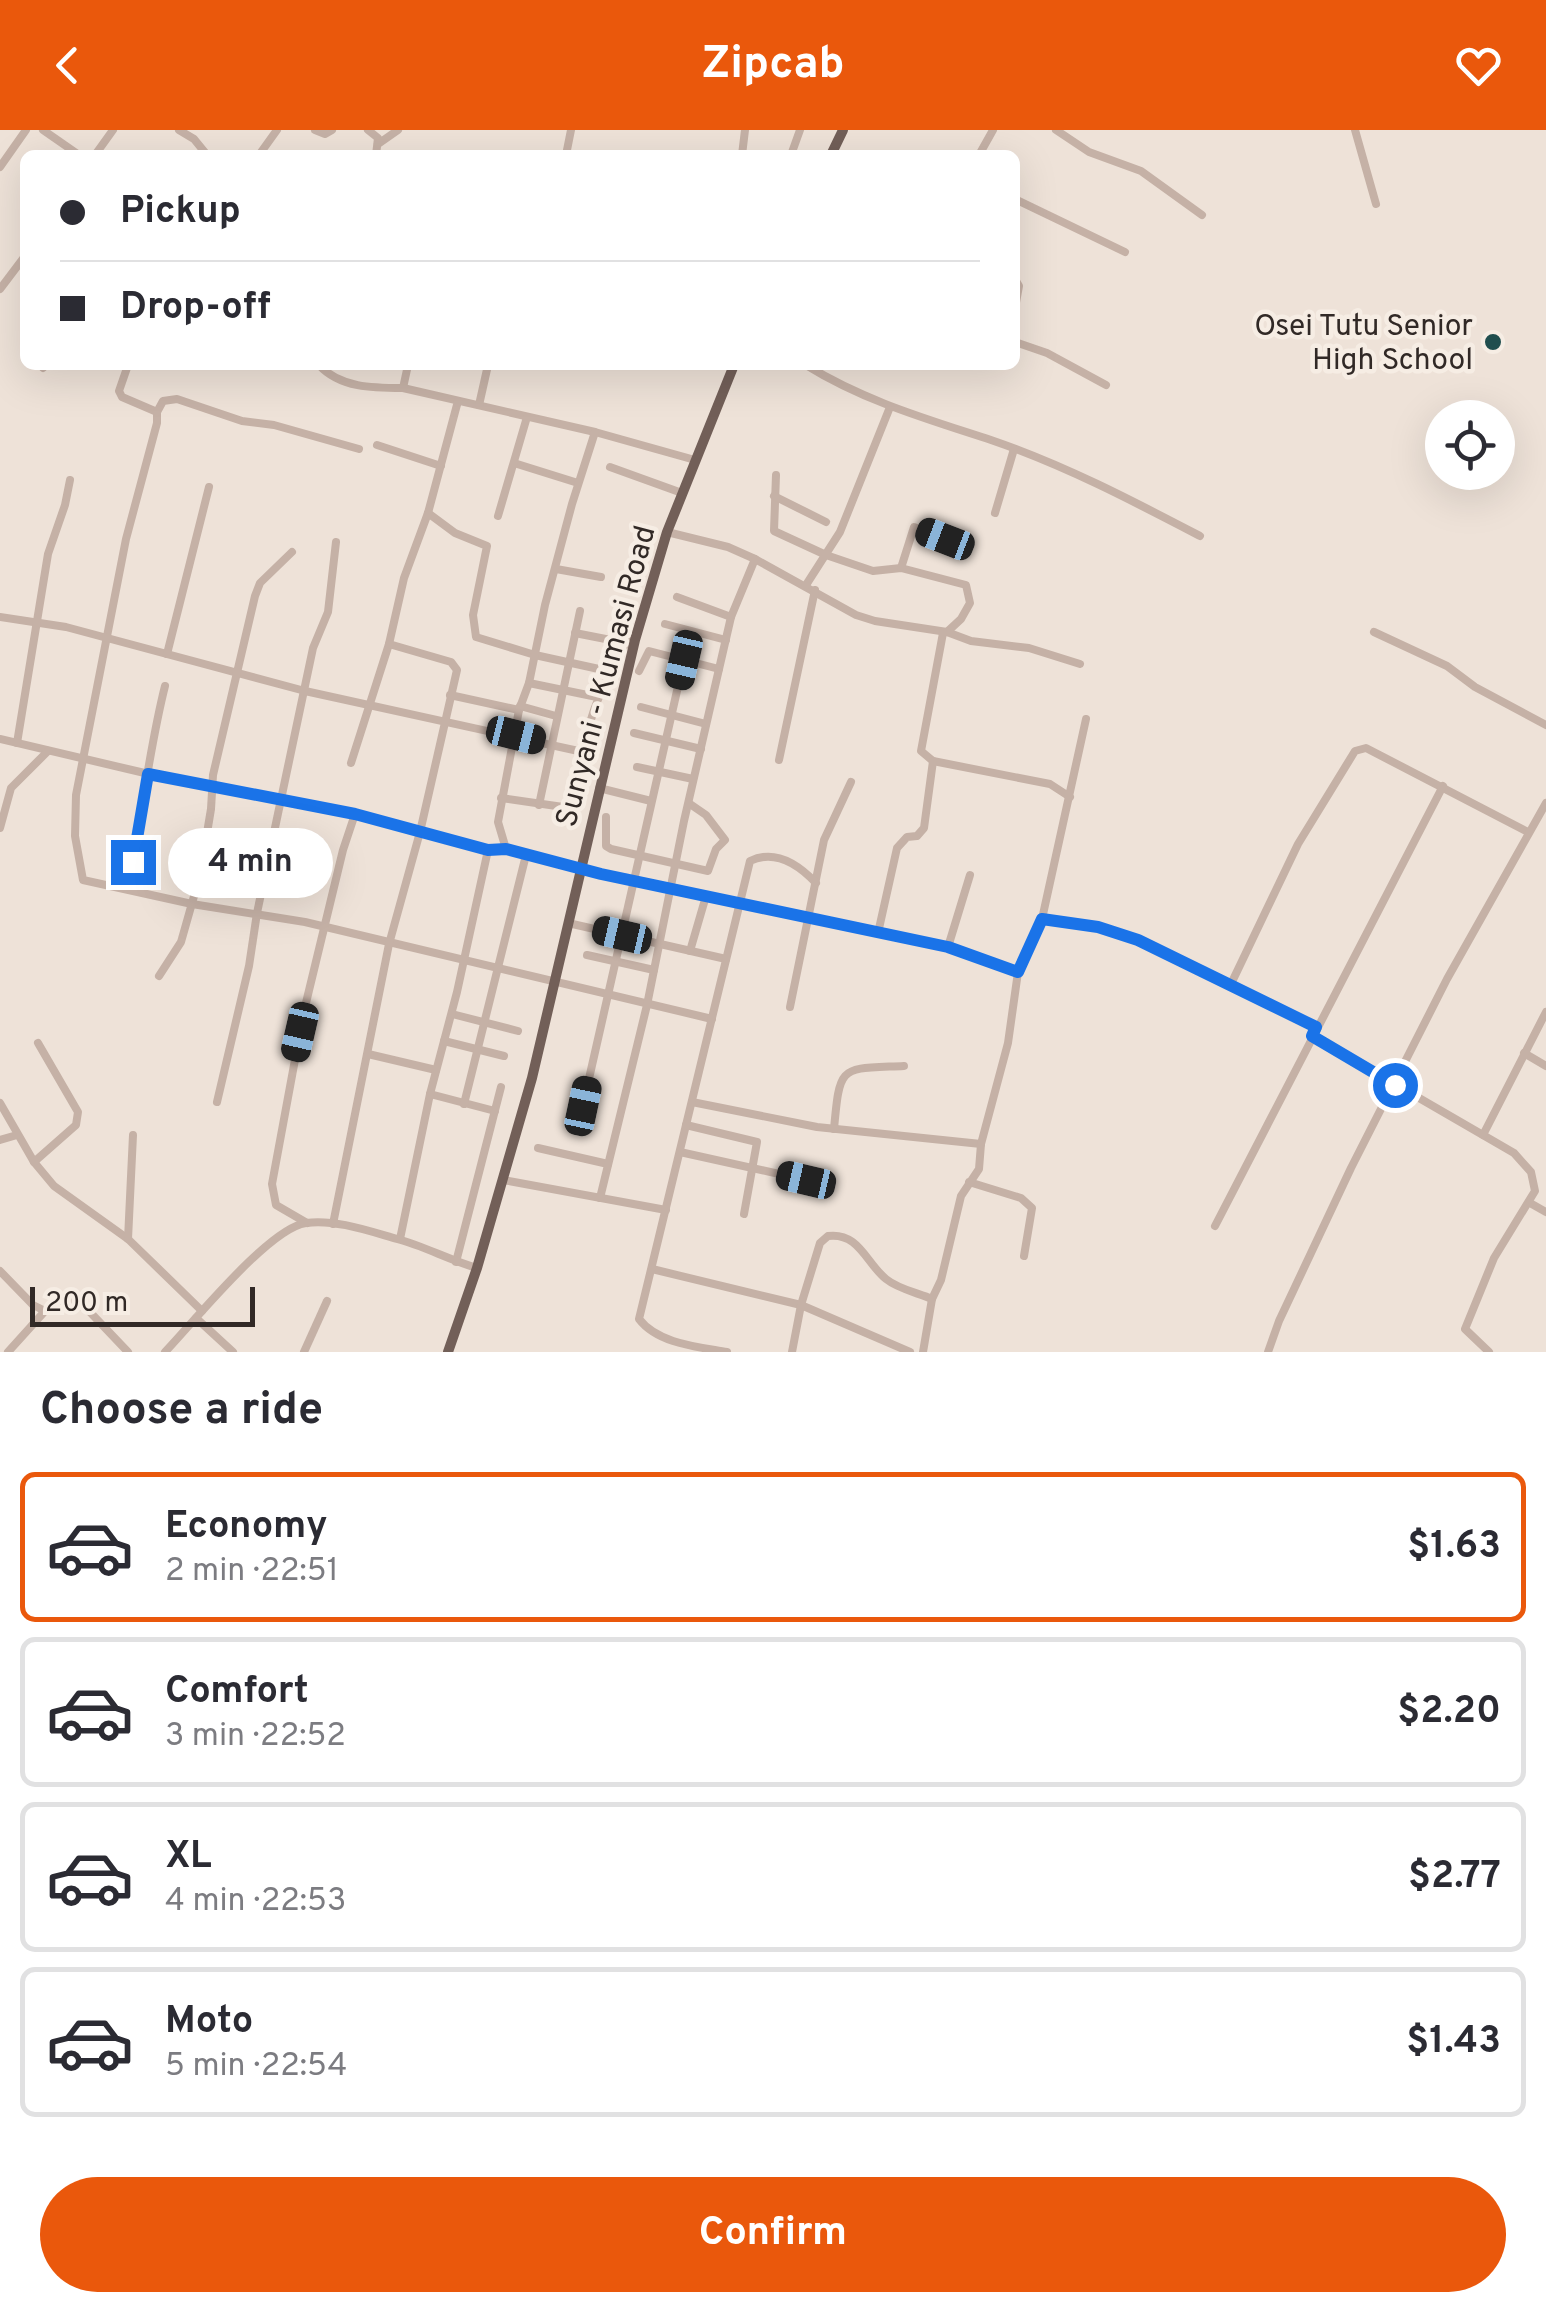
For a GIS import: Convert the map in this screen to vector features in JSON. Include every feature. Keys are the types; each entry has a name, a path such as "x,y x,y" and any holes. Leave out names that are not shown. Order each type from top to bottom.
{"main road":[{"name":"Sunyani - Kumasi Road","path":"448,1352 503,1180 554,982 630,641 667,532 732,370"}],"street":[{"path":"0,167 26,130"},
{"path":"43,130 72,150"},
{"path":"179,130 203,150"},
{"path":"314,130 325,134 332,130"},
{"path":"368,130 378,138 377,150"},
{"path":"378,144 398,130"},
{"path":"1058,130 1088,152 1142,172 1202,214"},
{"path":"1355,130 1376,204"},
{"path":"1020,200 1125,252"},
{"path":"0,288 20,262"},
{"path":"1020,344 1047,353 1106,385"},
{"path":"126,370 119,391 122,397 158,412"},
{"path":"325,370 335,378 370,388 402,388 479,405 695,460"},
{"path":"402,388 407,370"},
{"path":"479,405 487,370"},
{"path":"816,370 890,407 1014,449 1126,496 1200,536"},
{"path":"359,449 242,421 178,398 163,401 126,539 74,807 80,874 88,882 326,928 712,1019"},
{"path":"351,763 372,704 404,578 428,513 458,401"},
{"path":"806,584 854,501 890,407"},
{"path":"498,516 526,417"},
{"path":"506,849 498,822 520,708 578,482 595,432"},
{"path":"377,444 442,466"},
{"path":"995,513 1014,449"},
{"path":"514,463 578,482"},
{"path":"610,467 682,493"},
{"path":"776,476 774,530 872,571 902,568 968,588 967,610 945,632 920,746 924,755 933,761 1050,784 1070,797"},
{"path":"17,744 48,554 70,480"},
{"path":"167,654 209,487"},
{"path":"774,496 826,522"},
{"path":"428,513 455,533 487,546 473,615 474,635 535,655 608,671"},
{"path":"902,568 914,527 964,546"},
{"path":"667,532 755,559 874,622 945,632 971,642 1029,648 1080,664"},
{"path":"217,1102 249,966 313,648 328,612 336,542"},
{"path":"159,976 181,942 192,904 206,849 212,786 260,583 292,552"},
{"path":"600,1198 647,1005 731,617 755,559"},
{"path":"556,568 601,577"},
{"path":"779,760 816,590"},
{"path":"677,597 731,617"},
{"path":"539,805 580,611"},
{"path":"0,617 108,636 305,691 583,752"},
{"path":"665,624 726,640"},
{"path":"1374,632 1448,666 1475,687 1546,725"},
{"path":"501,798 566,809 572,806 598,697 608,671 630,641 575,633"},
{"path":"333,1224 390,944 420,832 456,665 389,644"},
{"path":"639,671 649,651 720,670"},
{"path":"583,1106 684,660"},
{"path":"529,683 598,697"},
{"path":"126,888 149,750 165,686"},
{"path":"450,695 556,716"},
{"path":"641,707 706,724"},
{"path":"923,1352 932,1299 941,1280 961,1196 979,1169 981,1144 1008,1043 1018,972 1042,919 1086,719"},
{"path":"634,733 700,749"},
{"path":"0,740 148,774 355,814 488,850 506,849 581,870 948,947 1018,972"},
{"path":"1231,984 1298,844 1355,751 1366,748 1528,832"},
{"path":"0,828 10,788 48,751"},
{"path":"878,933 897,848 924,828 933,761"},
{"path":"638,766 694,779"},
{"path":"790,1007 824,840 851,782"},
{"path":"1215,1226 1443,786"},
{"path":"599,788 652,802"},
{"path":"1268,1352 1322,1228 1448,978 1546,803"},
{"path":"606,818 606,846 708,871 716,849 725,842 706,816 690,804"},
{"path":"355,814 295,1052 272,1184 276,1205 307,1222 400,1240 476,1268"},
{"path":"400,1240 488,850"},
{"path":"464,1104 526,855"},
{"path":"728,1352 684,1348 647,1328 639,1319 750,861 766,856 781,858 802,868 816,883"},
{"path":"948,947 970,875"},
{"path":"690,951 706,896"},
{"path":"1042,919 1098,927 1138,940 1231,984 1514,1153 1526,1165 1535,1187 1530,1203 1494,1258 1465,1329 1489,1352"},
{"path":"568,923 726,959"},
{"path":"587,956 654,970"},
{"path":"1483,1135 1546,1012"},
{"path":"452,1014 518,1030"},
{"path":"444,1041 504,1056"},
{"path":"34,1162 78,1119 78,1112 38,1042"},
{"path":"368,1054 436,1070"},
{"path":"1524,1054 1546,1066"},
{"path":"834,1129 842,1076 852,1068 904,1066"},
{"path":"456,1262 502,1087"},
{"path":"430,1094 495,1111"},
{"path":"692,1102 834,1129 981,1144"},
{"path":"0,1103 16,1135 58,1190 128,1239 233,1352"},
{"path":"686,1125 753,1139 758,1146 744,1214"},
{"path":"0,1140 16,1135"},
{"path":"128,1239 133,1135"},
{"path":"538,1148 608,1164"},
{"path":"680,1152 806,1180"},
{"path":"503,1180 666,1210"},
{"path":"969,1182 1021,1198 1032,1208 1024,1256"},
{"path":"1530,1203 1546,1212"},
{"path":"164,1352 280,1235 307,1222"},
{"path":"792,1352 820,1243 835,1235 854,1243 891,1282 932,1299"},
{"path":"652,1269 801,1305 910,1352"},
{"path":"0,1271 34,1305 46,1311"},
{"path":"304,1352 327,1300"},
{"path":"10,1351 46,1311 72,1301 80,1303 128,1352"}],"place":[{"name":"Osei Tutu Senior High School","path":"1493,342"}],"route":[{"path":"133,862 148,774 355,814 488,850 506,849 601,874 948,947 1018,972 1042,919 1084,924 1164,951 1316,1027 1312,1036 1395,1085"}]}
